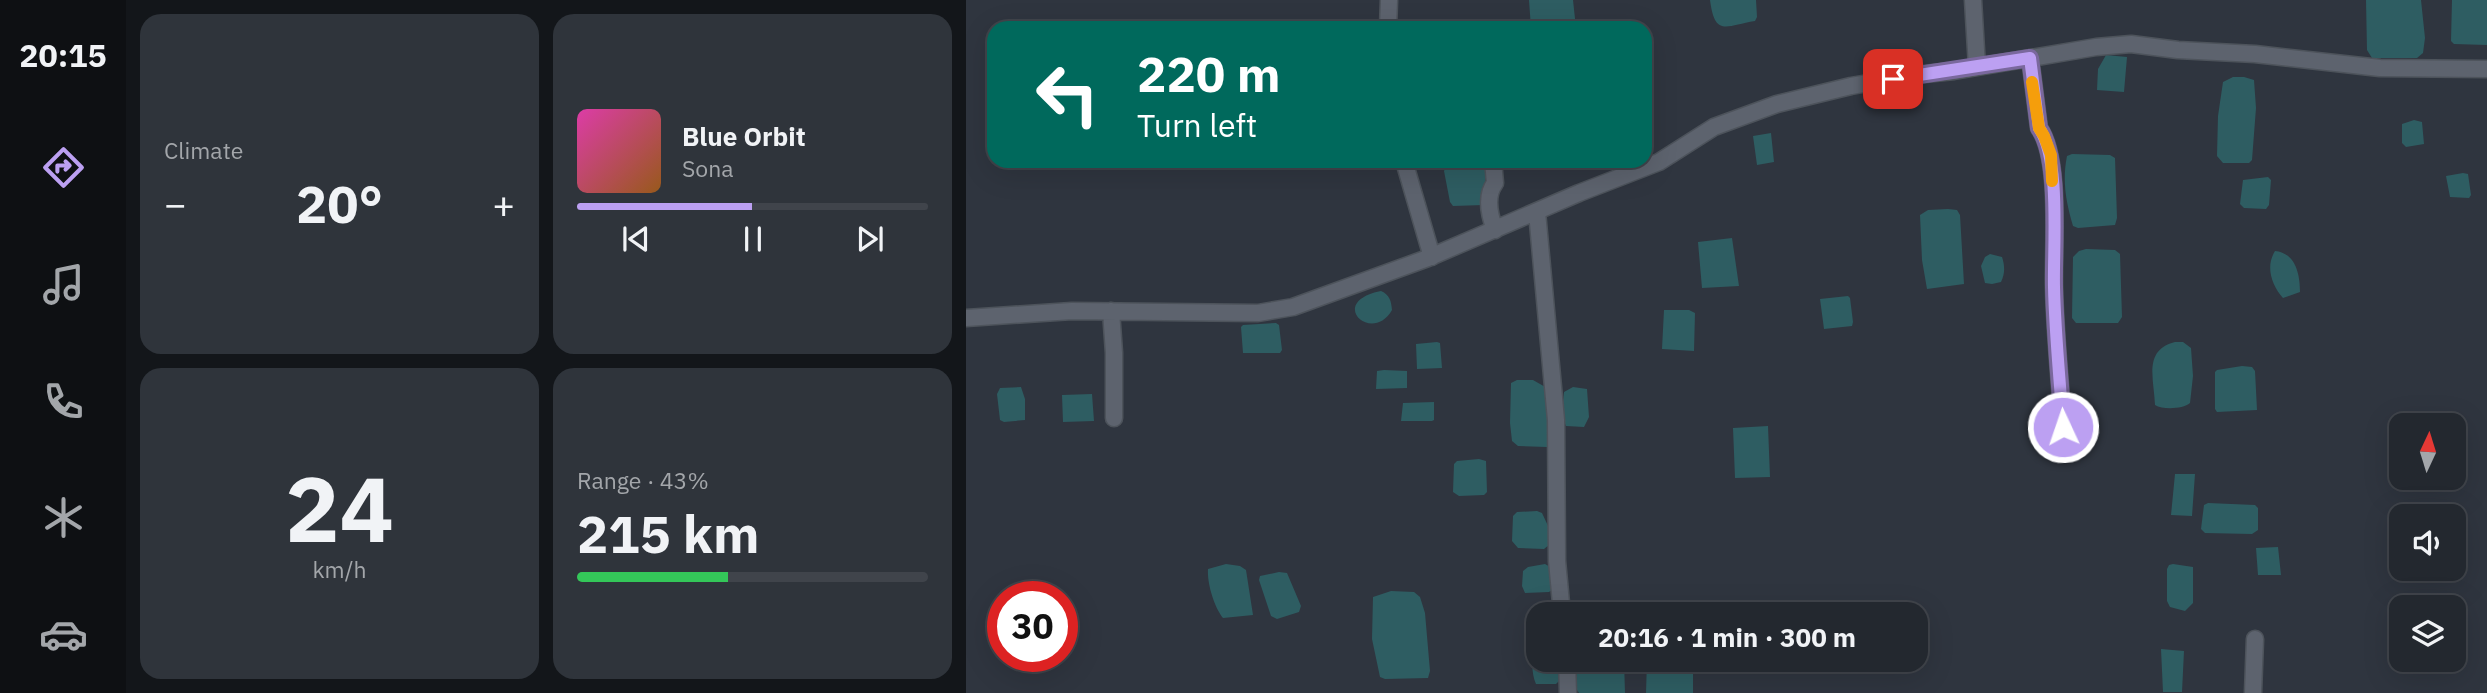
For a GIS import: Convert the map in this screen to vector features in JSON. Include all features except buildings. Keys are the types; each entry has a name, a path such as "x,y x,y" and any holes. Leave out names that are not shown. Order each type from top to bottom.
{"street":[{"path":"1388,21 1389,0"},
{"path":"1973,0 1977,67"},
{"path":"1652,165 1714,127 1777,104 1851,86 2096,47 2131,44 2380,68 2487,69"},
{"path":"2030,58 2039,128 2051,155 2054,286 2063,427"},
{"path":"1406,168 1432,257"},
{"path":"1494,168 1495,183 1489,197 1495,230"},
{"path":"966,318 1072,311 1258,313 1293,307 1432,257 1644,168"},
{"path":"1537,212 1556,420 1557,561 1561,602"},
{"path":"1111,311 1114,418"},
{"path":"2253,693 2255,639"},
{"path":"1567,672 1568,693"}],"shaded area":[{"path":"1529,0 1573,0 1575,21 1530,21"},
{"path":"1710,0 1756,0 1757,17 1755,21 1723,26 1715,20"},
{"path":"2366,0 2421,0 2425,38 2423,53 2417,58 2372,58 2367,50"},
{"path":"2452,0 2487,0 2487,45 2454,44 2451,41"},
{"path":"2106,55 2127,57 2124,92 2097,90 2098,69"},
{"path":"2233,77 2254,80 2256,108 2252,160 2249,163 2223,163 2217,156 2218,116 2223,82"},
{"path":"2414,120 2422,122 2424,144 2406,147 2402,143 2402,124"},
{"path":"1771,133 1774,162 1757,165 1753,136"},
{"path":"2110,155 2115,158 2115,225 2078,228 2073,226 2065,183 2067,156"},
{"path":"1446,168 1486,168 1484,205 1453,206"},
{"path":"2468,174 2471,195 2469,198 2450,197 2446,176"},
{"path":"2268,177 2271,180 2269,205 2266,209 2244,208 2240,204 2243,180"},
{"path":"1928,210 1957,210 1960,215 1964,284 1927,289 1922,260 1920,215"},
{"path":"1732,238 1739,286 1702,288 1698,242"},
{"path":"2086,249 2115,250 2120,254 2122,317 2118,323 2076,323 2072,318 2073,257"},
{"path":"2275,251 2292,260 2298,272 2300,292 2283,298 2276,288 2270,270"},
{"path":"1990,254 2002,257 2004,270 2001,282 1985,283 1981,266 1985,257"},
{"path":"1381,291 1389,299 1392,310 1384,320 1374,323 1358,318 1355,311 1357,304 1365,296"},
{"path":"1848,296 1852,326 1824,329 1820,299"},
{"path":"1664,310 1689,310 1695,313 1694,351 1662,349"},
{"path":"1243,325 1279,325 1282,350 1280,353 1243,353"},
{"path":"2183,342 2191,348 2193,376 2190,403 2178,408 2163,408 2155,405 2152,376 2154,359 2165,346"},
{"path":"1440,343 1442,368 1417,369 1416,344"},
{"path":"2242,366 2252,367 2255,371 2257,410 2217,412 2215,372"},
{"path":"1377,371 1407,371 1407,388 1376,389"},
{"path":"1517,380 1533,380 1547,388 1550,426 1547,447 1518,446 1512,441 1511,383"},
{"path":"1021,387 1025,399 1025,420 1000,420 997,394 1000,388"},
{"path":"1573,387 1587,389 1589,417 1584,427 1566,426 1564,422 1564,392"},
{"path":"1092,394 1094,421 1063,422 1062,395"},
{"path":"1434,402 1434,420 1401,421 1403,403"},
{"path":"1768,426 1770,477 1735,478 1733,428"},
{"path":"1457,461 1486,461 1487,492 1484,495 1459,496 1453,492 1454,464"},
{"path":"2175,474 2195,474 2192,516 2171,515"},
{"path":"2204,505 2255,505 2258,508 2258,530 2252,534 2205,533 2201,529"},
{"path":"1517,512 1542,513 1549,528 1549,545 1544,549 1518,548 1512,541 1513,516"},
{"path":"2278,547 2281,575 2258,575 2256,548"},
{"path":"1226,564 1240,566 1246,570 1253,615 1223,618 1217,608 1210,588 1208,569"},
{"path":"1545,564 1552,568 1553,589 1549,592 1525,593 1522,586 1523,571 1528,567"},
{"path":"2173,564 2193,567 2193,603 2185,611 2170,607 2167,601 2167,569"},
{"path":"1287,573 1301,606 1299,612 1277,619 1271,616 1259,580 1260,576"},
{"path":"1391,591 1414,592 1420,597 1425,613 1430,671 1428,678 1380,677 1372,639 1373,597"},
{"path":"2161,649 2184,651 2182,692 2163,692"},
{"path":"1533,672 1560,672 1560,680 1556,684 1536,684"},
{"path":"1577,672 1624,672 1625,693 1579,693"},
{"path":"1647,672 1693,672 1693,693 1646,693"}],"slow traffic":[{"path":"2032,82 2039,128 2051,155 2052,181"}],"route":[{"path":"1893,79 2030,58 2039,128 2051,155 2054,286 2063,427"}]}
